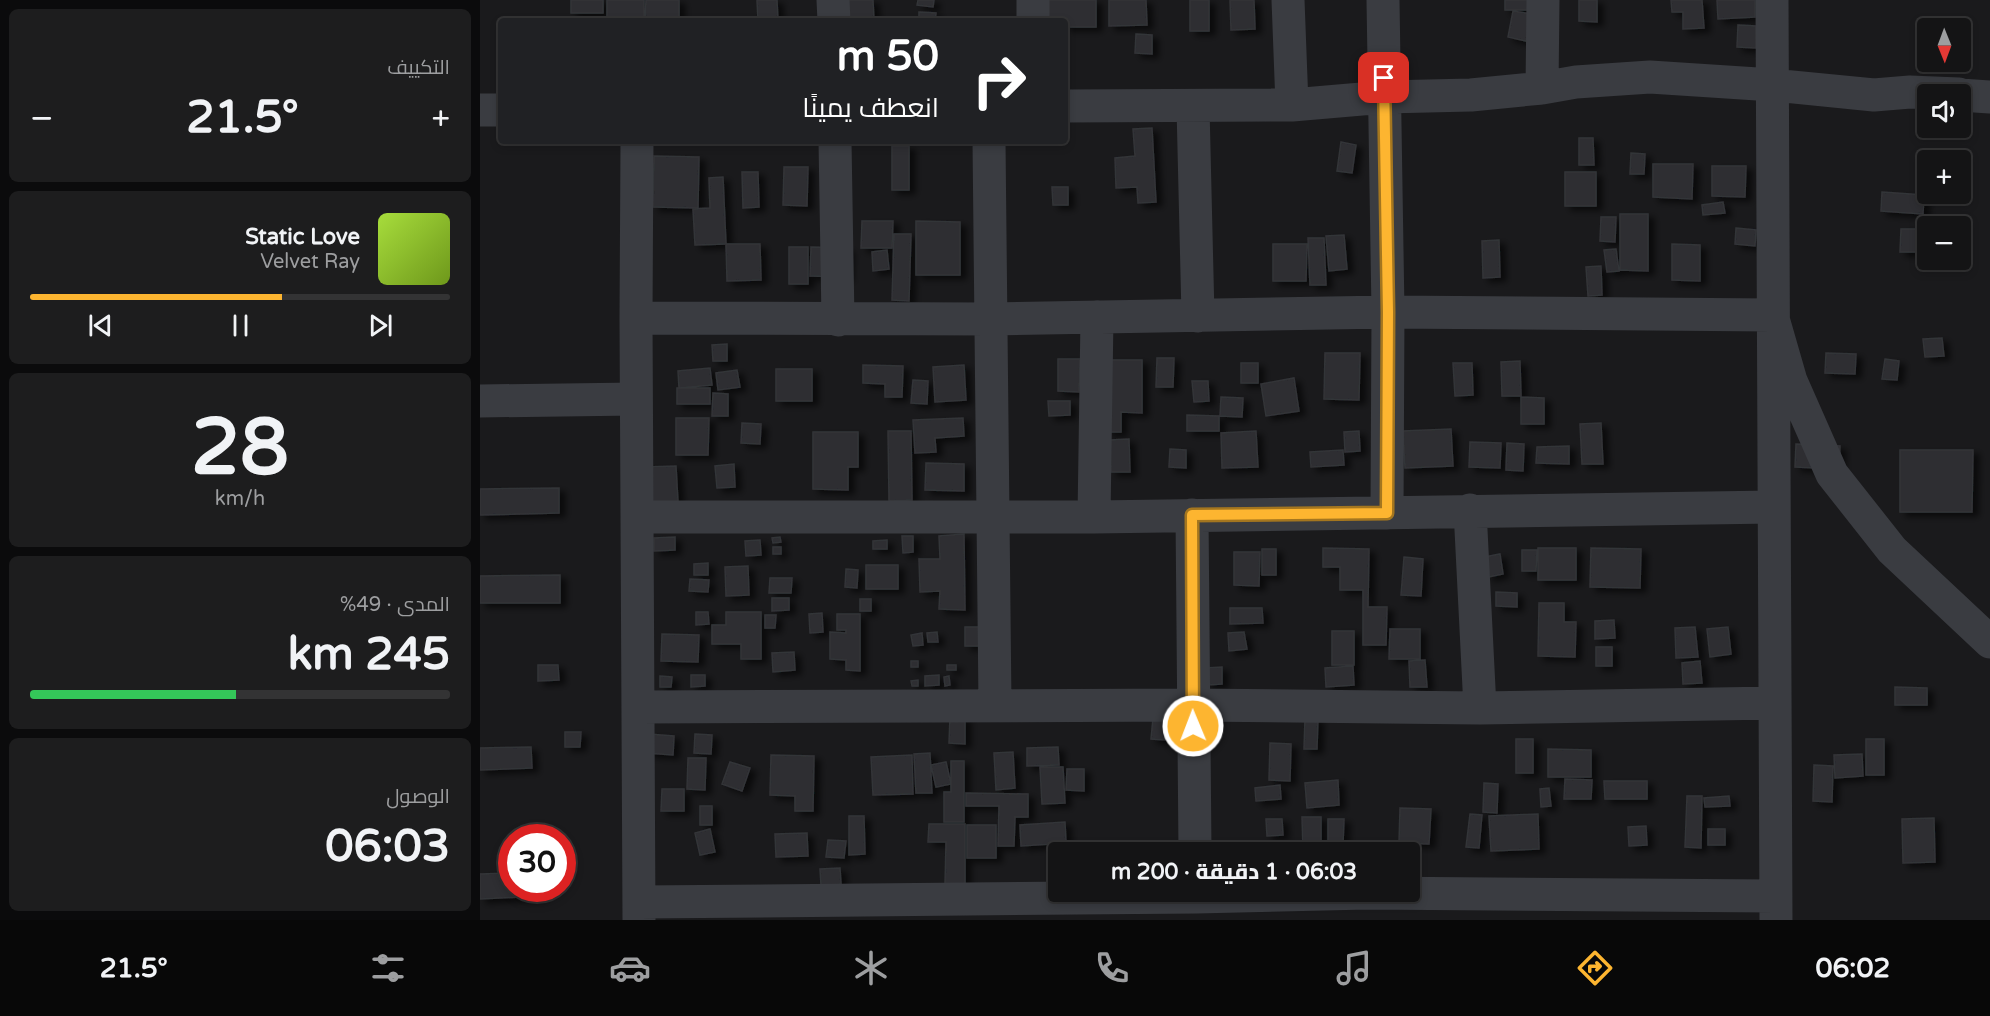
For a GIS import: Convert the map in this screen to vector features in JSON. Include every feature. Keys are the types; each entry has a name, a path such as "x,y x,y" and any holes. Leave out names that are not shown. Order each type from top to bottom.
{"street":[{"path":"833,0 834,18"},
{"path":"1033,0 1033,18"},
{"path":"1288,0 1292,105"},
{"path":"1383,0 1388,312 1387,513"},
{"path":"1542,88 1543,0"},
{"path":"1301,902 1367,907 1776,908 1772,0"},
{"path":"1068,106 1292,105 1385,98 1471,95 1576,82 1650,77 1773,85 1875,95 1917,92"},
{"path":"1971,96 1990,97"},
{"path":"1193,107 1198,316"},
{"path":"480,110 498,110"},
{"path":"637,144 639,911 989,910 1092,902"},
{"path":"835,144 838,320"},
{"path":"989,144 994,705"},
{"path":"636,318 990,319 1388,312 1772,315"},
{"path":"1772,315 1791,381 1832,474 1892,550 1990,642"},
{"path":"1094,517 1097,317"},
{"path":"480,401 636,399"},
{"path":"638,517 1094,517 1773,507"},
{"path":"1470,510 1480,708"},
{"path":"1192,515 1195,842"},
{"path":"638,707 1193,705 1480,708 1774,704"}],"building":[{"path":"571,0 603,0 603,13 571,13"},
{"path":"607,0 644,0 644,18 607,18"},
{"path":"646,0 679,0 679,18 645,18"},
{"path":"757,0 777,0 778,18 758,18"},
{"path":"839,0 873,0 874,18 840,18"},
{"path":"918,0 934,0 933,7 917,5"},
{"path":"1047,0 1096,0 1096,27 1068,27 1068,18 1046,18"},
{"path":"1109,0 1146,0 1147,25 1109,26"},
{"path":"1190,0 1209,0 1209,31 1190,31"},
{"path":"1230,0 1254,0 1255,29 1231,30"},
{"path":"1505,0 1545,0 1545,10 1505,10"},
{"path":"1579,0 1597,0 1597,22 1579,21"},
{"path":"1671,0 1702,0 1704,28 1683,29 1683,12 1672,12"},
{"path":"1717,0 1755,0 1755,17 1718,19"},
{"path":"1513,11 1532,14 1526,41 1508,37"},
{"path":"919,12 936,13 935,18 919,18"},
{"path":"1738,25 1756,26 1756,48 1737,47"},
{"path":"1136,34 1152,35 1152,54 1135,53"},
{"path":"1152,128 1156,202 1138,203 1137,187 1116,188 1115,158 1135,156 1133,129"},
{"path":"1579,138 1593,138 1594,165 1579,165"},
{"path":"1341,142 1356,145 1352,173 1337,171"},
{"path":"892,146 909,146 909,190 892,190"},
{"path":"1631,153 1645,154 1644,174 1630,174"},
{"path":"654,156 699,157 698,208 653,207"},
{"path":"1653,164 1693,164 1692,199 1653,197"},
{"path":"1712,166 1746,166 1745,197 1712,196"},
{"path":"784,167 808,167 807,206 783,205"},
{"path":"742,172 758,172 759,207 743,208"},
{"path":"1565,172 1596,172 1596,206 1565,206"},
{"path":"723,177 726,244 695,245 693,209 710,208 709,178"},
{"path":"1052,187 1068,187 1068,205 1053,205"},
{"path":"1882,192 1917,194 1917,204 1924,204 1923,214 1881,211"},
{"path":"1723,202 1725,213 1703,215 1702,205"},
{"path":"1620,214 1648,214 1648,271 1620,270"},
{"path":"1601,217 1616,217 1615,242 1600,241"},
{"path":"862,221 893,221 892,248 861,248"},
{"path":"916,221 960,222 960,275 916,275"},
{"path":"1736,228 1756,230 1755,246 1735,244"},
{"path":"1901,229 1917,229 1917,252 1900,252"},
{"path":"894,234 911,234 909,301 892,300"},
{"path":"1344,235 1347,269 1329,271 1326,236"},
{"path":"1308,238 1324,238 1326,285 1310,285"},
{"path":"1499,240 1500,277 1483,278 1482,241"},
{"path":"726,244 760,244 761,280 727,281"},
{"path":"1273,244 1307,244 1306,281 1273,281"},
{"path":"1672,244 1700,245 1700,281 1672,280"},
{"path":"789,247 808,247 808,284 789,284"},
{"path":"811,247 848,248 847,277 810,276"},
{"path":"1616,249 1619,271 1607,272 1604,250"},
{"path":"887,250 889,269 873,271 872,252"},
{"path":"1601,266 1602,295 1588,296 1586,267"},
{"path":"1942,338 1944,356 1925,357 1923,339"},
{"path":"727,344 727,361 713,361 712,345"},
{"path":"1325,353 1360,353 1359,400 1324,399"},
{"path":"1826,353 1856,354 1855,374 1825,373"},
{"path":"1157,358 1174,358 1173,387 1156,387"},
{"path":"1058,359 1080,359 1079,392 1058,391"},
{"path":"1885,359 1899,361 1897,380 1882,379"},
{"path":"1107,360 1142,360 1142,413 1121,412 1121,432 1107,432"},
{"path":"1520,361 1521,396 1502,396 1501,362"},
{"path":"1241,363 1258,363 1258,383 1241,383"},
{"path":"1453,363 1472,363 1473,395 1455,396"},
{"path":"863,365 903,366 902,397 885,397 885,384 863,383"},
{"path":"964,365 966,400 935,402 933,367"},
{"path":"710,368 712,385 679,388 678,371"},
{"path":"776,369 812,369 812,401 776,401"},
{"path":"737,370 740,387 718,390 716,373"},
{"path":"1294,378 1299,411 1266,416 1261,384"},
{"path":"913,380 928,381 927,404 911,403"},
{"path":"1192,381 1208,381 1209,401 1194,402"},
{"path":"677,388 710,388 710,404 677,404"},
{"path":"713,393 728,394 728,416 712,416"},
{"path":"1221,397 1243,398 1242,417 1220,416"},
{"path":"1521,397 1544,398 1544,424 1521,424"},
{"path":"1048,401 1070,401 1070,415 1049,416"},
{"path":"1187,415 1219,416 1219,431 1187,431"},
{"path":"676,418 709,418 708,455 676,455"},
{"path":"963,418 964,436 935,438 936,452 915,453 913,420"},
{"path":"742,423 761,424 760,444 741,443"},
{"path":"1601,423 1603,464 1582,464 1580,424"},
{"path":"1451,429 1453,466 1405,468 1403,431"},
{"path":"888,431 911,431 912,500 889,501"},
{"path":"1256,431 1258,467 1222,468 1221,433"},
{"path":"1359,431 1360,451 1345,452 1344,432"},
{"path":"813,432 858,432 858,467 848,467 848,490 813,489"},
{"path":"1129,439 1130,472 1111,472 1110,440"},
{"path":"1470,442 1501,443 1500,468 1469,467"},
{"path":"1507,443 1524,444 1523,471 1506,470"},
{"path":"1796,444 1840,446 1839,469 1795,467"},
{"path":"1569,446 1569,464 1536,463 1537,447"},
{"path":"1170,449 1186,450 1186,468 1169,467"},
{"path":"1343,450 1344,465 1311,467 1310,452"},
{"path":"1900,450 1973,450 1972,512 1900,512"},
{"path":"926,463 964,464 964,491 925,490"},
{"path":"734,464 735,487 717,488 715,466"},
{"path":"676,466 678,502 647,503 646,467"},
{"path":"559,488 559,513 480,515 480,489"},
{"path":"964,534 965,610 939,609 940,591 920,592 919,559 940,559 939,536"},
{"path":"902,536 913,536 913,552 903,553"},
{"path":"675,537 675,550 654,551 654,538"},
{"path":"780,537 781,542 773,543 772,538"},
{"path":"760,540 761,555 746,556 745,541"},
{"path":"887,540 887,549 873,549 873,541"},
{"path":"773,547 781,547 781,554 773,554"},
{"path":"1323,548 1369,549 1368,607 1387,607 1386,645 1363,645 1363,590 1340,590 1340,567 1323,567"},
{"path":"1538,548 1576,548 1576,580 1538,580"},
{"path":"1591,548 1641,549 1640,588 1590,587"},
{"path":"1262,549 1276,549 1276,575 1262,575"},
{"path":"1522,550 1537,550 1536,571 1522,571"},
{"path":"1234,552 1260,552 1259,586 1234,585"},
{"path":"1500,554 1503,574 1488,577 1484,557"},
{"path":"1404,557 1423,559 1421,596 1401,595"},
{"path":"708,563 708,575 694,575 694,564"},
{"path":"866,565 898,565 898,589 866,589"},
{"path":"748,566 749,595 726,596 725,567"},
{"path":"846,569 858,570 857,588 845,587"},
{"path":"560,575 560,603 480,603 480,576"},
{"path":"770,578 792,578 791,593 769,593"},
{"path":"690,579 709,580 708,592 689,591"},
{"path":"1496,592 1517,593 1517,607 1496,606"},
{"path":"772,598 789,598 789,610 772,611"},
{"path":"860,599 871,599 871,611 860,611"},
{"path":"1539,603 1564,603 1564,622 1576,622 1575,657 1538,656"},
{"path":"1230,608 1262,608 1263,623 1230,624"},
{"path":"696,612 708,612 709,624 696,625"},
{"path":"726,612 761,612 761,659 741,659 741,644 712,644 712,625 726,625"},
{"path":"822,613 823,632 810,633 809,614"},
{"path":"837,614 860,614 860,671 846,670 846,660 830,659 830,632 846,633 846,630 837,630"},
{"path":"765,615 776,615 775,628 765,628"},
{"path":"1614,620 1615,638 1595,639 1595,621"},
{"path":"965,627 979,627 979,646 965,646"},
{"path":"1695,627 1698,657 1676,658 1675,628"},
{"path":"1728,627 1731,654 1710,657 1707,629"},
{"path":"1390,629 1420,629 1420,659 1389,659"},
{"path":"1332,631 1354,631 1354,665 1332,665"},
{"path":"937,632 938,642 928,642 927,633"},
{"path":"1244,632 1247,649 1229,651 1228,633"},
{"path":"922,633 923,645 913,646 911,635"},
{"path":"662,634 699,635 698,662 661,661"},
{"path":"1596,647 1612,647 1612,666 1596,666"},
{"path":"794,652 795,670 773,672 772,653"},
{"path":"1425,660 1427,687 1410,687 1409,661"},
{"path":"911,661 918,661 918,667 911,667"},
{"path":"1700,661 1702,683 1683,684 1682,663"},
{"path":"538,665 558,665 559,680 538,681"},
{"path":"947,665 956,665 956,670 947,670"},
{"path":"1353,666 1354,685 1326,687 1325,668"},
{"path":"1222,667 1222,684 1207,685 1206,668"},
{"path":"691,675 705,675 705,686 691,687"},
{"path":"939,675 939,685 925,686 925,676"},
{"path":"660,676 672,677 671,687 660,687"},
{"path":"949,676 950,685 945,686 944,677"},
{"path":"918,680 918,686 912,686 911,681"},
{"path":"1895,687 1927,688 1927,705 1895,705"},
{"path":"950,717 965,717 965,744 949,743"},
{"path":"1153,718 1167,720 1165,740 1151,739"},
{"path":"1305,718 1318,718 1317,749 1304,749"},
{"path":"565,732 581,732 580,747 565,747"},
{"path":"648,734 674,736 673,755 647,753"},
{"path":"695,734 712,735 711,754 694,753"},
{"path":"1516,739 1533,739 1533,773 1516,773"},
{"path":"1866,739 1884,739 1884,775 1866,775"},
{"path":"1270,743 1291,744 1290,781 1269,780"},
{"path":"531,747 532,768 480,770 480,748"},
{"path":"1058,747 1059,765 1027,766 1027,748"},
{"path":"1548,749 1591,750 1591,777 1548,777"},
{"path":"1013,752 1015,788 996,790 994,753"},
{"path":"930,753 932,793 916,793 914,754"},
{"path":"1862,754 1863,776 1835,778 1834,755"},
{"path":"771,755 814,756 813,811 795,811 795,796 770,795"},
{"path":"912,755 913,794 873,795 871,757"},
{"path":"688,758 706,758 705,790 687,789"},
{"path":"951,761 964,761 964,822 944,822 944,792 951,792"},
{"path":"730,762 750,768 742,791 722,784"},
{"path":"946,762 951,784 936,787 931,765"},
{"path":"1814,765 1833,766 1832,802 1813,801"},
{"path":"1040,767 1063,767 1065,803 1042,804"},
{"path":"1067,769 1084,769 1084,791 1066,790"},
{"path":"1565,779 1592,780 1591,799 1564,799"},
{"path":"1338,780 1339,805 1307,808 1305,783"},
{"path":"1604,781 1647,781 1647,799 1605,799"},
{"path":"1484,783 1498,784 1497,813 1483,812"},
{"path":"1280,785 1281,799 1256,801 1255,788"},
{"path":"1549,788 1551,806 1541,807 1540,789"},
{"path":"662,789 684,789 684,811 661,811"},
{"path":"966,793 1028,794 1028,817 1015,817 1014,846 998,846 999,806 966,806"},
{"path":"1687,796 1702,796 1701,848 1685,847"},
{"path":"1729,796 1730,806 1705,807 1704,798"},
{"path":"700,806 712,806 712,825 700,825"},
{"path":"1400,808 1431,809 1429,844 1399,842"},
{"path":"1470,814 1482,815 1479,848 1466,847"},
{"path":"1538,814 1539,849 1491,851 1489,816"},
{"path":"849,816 864,816 865,854 849,855"},
{"path":"1302,817 1321,817 1321,842 1303,842"},
{"path":"1934,818 1935,862 1903,863 1902,819"},
{"path":"1266,819 1282,819 1283,835 1267,836"},
{"path":"1328,819 1344,819 1343,842 1328,842"},
{"path":"1065,822 1066,842 1021,846 1020,825"},
{"path":"929,824 965,824 965,885 945,885 946,842 928,842"},
{"path":"967,825 996,825 996,858 967,858"},
{"path":"1646,826 1647,845 1629,846 1628,827"},
{"path":"710,829 715,852 700,855 695,833"},
{"path":"1708,829 1725,829 1725,845 1708,845"},
{"path":"807,833 808,856 776,857 775,834"},
{"path":"828,840 846,841 844,858 826,857"},
{"path":"840,868 841,884 821,886 820,869"},
{"path":"498,873 498,898 480,899 480,874"}],"route":[{"path":"1193,726 1192,515 1387,513 1388,312 1384,78"}]}
